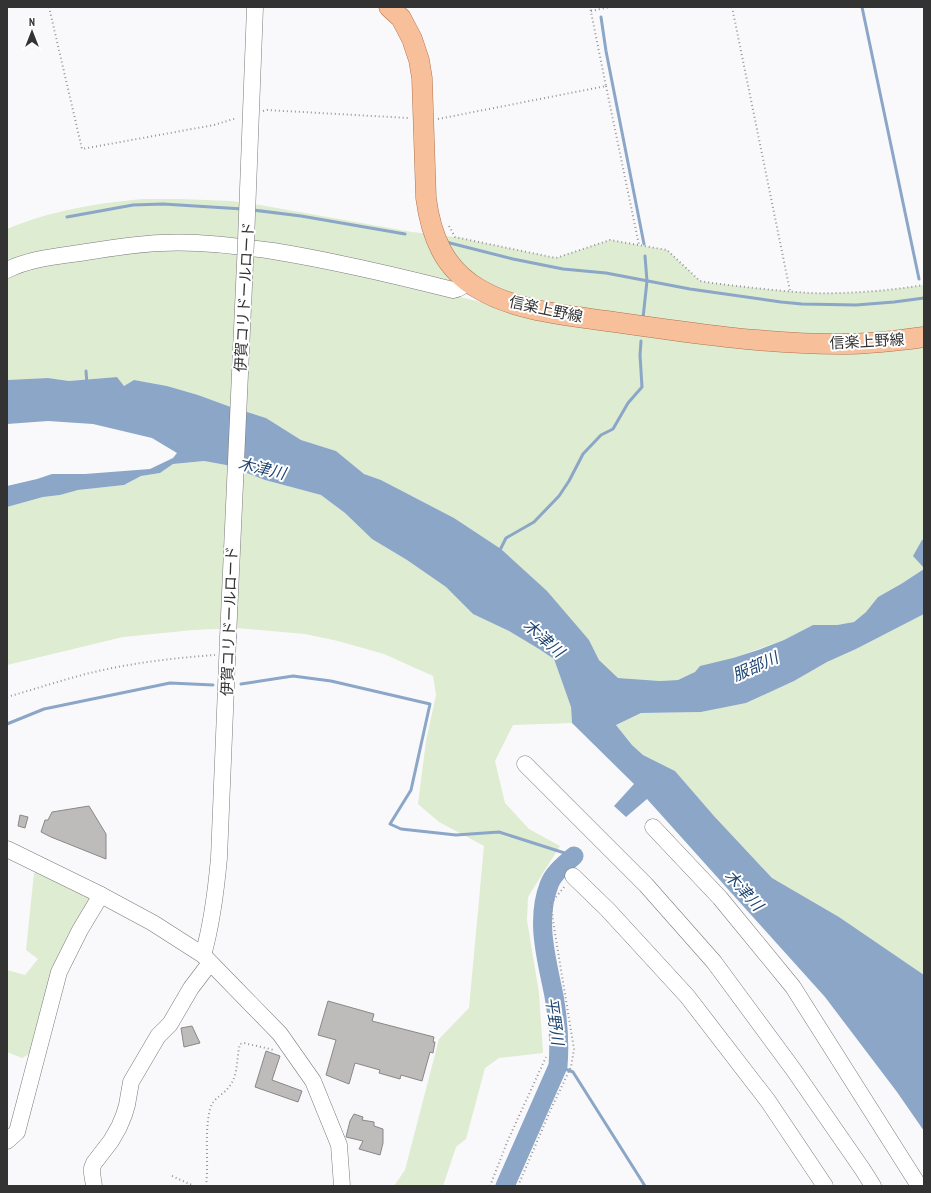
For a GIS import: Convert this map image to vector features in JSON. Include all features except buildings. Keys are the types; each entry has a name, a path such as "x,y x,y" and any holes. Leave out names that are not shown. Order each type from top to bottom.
{"main road":[{"name":"信楽上野線","path":"396,11 412,39 419,60 422,78 426,198 428,214 433,232 440,249 453,268 478,289 501,300 521,306 583,317 719,336 773,341 839,344 872,343 924,337"}],"street":[{"name":"伊賀コリドールロード","path":"206,959 207,941 216,894 219,858 255,7"},
{"path":"7,270 25,263 50,257 112,248 154,244 188,243 239,246 312,257 453,290 463,286 468,281"},
{"path":"525,764 646,885 714,962 793,1069 863,1170 872,1186"},
{"path":"653,827 720,898 793,987 919,1186"},
{"path":"8,851 100,895 153,923 206,959 280,1034 313,1081 338,1145 342,1186"},
{"path":"573,876 608,910 687,996 768,1101 825,1186"},
{"path":"7,1141 17,1132 59,972 80,930 100,895"},
{"path":"94,1186 92,1168 119,1127 124,1115 131,1082 158,1036 170,1024 206,959"}],"path":[{"path":"49,7 82,149 214,125 237,118"},
{"path":"590,7 639,245"},
{"path":"591,11 610,7"},
{"path":"732,7 790,291"},
{"path":"259,112 267,110 431,120 606,86"},
{"path":"447,223 454,237 556,258 610,240 668,250 700,281 712,283 810,293 872,291 924,285"},
{"path":"7,696 91,673 132,665 181,657 228,654"},
{"path":"518,1186 571,1067 574,1049 551,903 573,876"},
{"path":"206,1186 207,1136 211,1108 214,1099 228,1088 233,1080 237,1070 240,1044 244,1043 287,1054 292,1051"},
{"path":"490,1186 508,1140 546,1057"},
{"path":"172,1176 194,1186"}],"green space":[{"path":"143,199 231,201 260,205 412,232 455,237 556,258 610,240 667,250 700,281 761,289 810,293 839,293 896,289 924,285 924,332 772,336 524,300 467,273 450,282 376,263 266,242 7,263 7,229 40,217 74,209"},
{"path":"157,248 272,255 576,323 924,343 924,539 922,540 924,569 878,597 866,612 854,622 837,625 813,625 784,640 678,680 660,681 618,678 599,660 589,640 501,549 454,518 381,480 364,474 336,451 301,440 266,418 167,386 134,380 124,386 117,377 69,381 48,378 7,380 7,277 44,265"},
{"path":"204,461 226,465 265,480 321,495 345,513 372,539 407,560 446,587 473,614 509,631 554,659 571,707 572,723 513,725 495,761 505,803 529,829 560,846 528,897 527,920 539,993 543,1053 499,1058 485,1068 466,1139 456,1147 443,1186 394,1186 405,1170 439,1039 469,1008 484,846 439,822 418,804 426,741 436,695 433,676 384,654 338,641 305,634 236,628 193,630 123,637 7,665 7,507 43,497 60,495 78,490 124,485 141,476 160,473 173,464"},
{"path":"924,614 924,975 839,917 772,878 714,816 675,771 643,755 632,745 616,725 641,713 701,712 746,703 794,681 827,662 856,649"},
{"path":"42,870 92,895 36,1050 22,1058 7,1052 7,970 25,975 38,959 26,950 34,873"}],"water":[{"path":"117,377 124,386 134,380 167,386 266,418 301,440 336,451 364,474 381,480 454,518 501,549 547,591 589,640 599,660 618,678 660,681 678,680 695,672 700,666 758,650 784,640 813,625 837,625 854,622 866,612 878,597 924,569 924,614 856,649 827,662 794,681 746,703 701,712 641,713 616,725 632,745 643,755 675,771 714,816 772,878 839,917 924,975 924,1131 897,1092 825,997 647,799 626,817 614,806 634,784 572,723 571,707 554,659 509,631 473,614 446,587 407,560 372,539 345,513 321,495 265,480 226,465 204,461 173,464 160,473 141,476 124,485 78,490 60,495 43,497 7,507 7,486 52,474 85,474 150,469 173,458 177,453 152,438 93,424 48,421 7,424 7,380 48,378 69,381"},
{"path":"924,539 924,568 913,556"}],"waterway":[{"path":"862,7 919,279"},
{"path":"601,17 606,51 644,244"},
{"path":"67,217 133,205 163,204 243,209"},
{"path":"253,210 301,216 405,234"},
{"path":"446,242 513,259 563,269 606,273 690,289 781,302 856,305 924,298"},
{"path":"643,318 647,281 645,256"},
{"path":"499,552 506,538 534,522 559,496 569,481 583,454 601,435 613,429 628,403 642,387 640,355 641,341"},
{"path":"86,371 87,384"},
{"path":"241,684 293,676 331,681 430,704 411,790 390,824 401,829 456,835 499,832 574,856"},
{"path":"7,724 44,709 170,683 213,685"},
{"name":"平野川","path":"505,1186 558,1066 558,1022 546,955 543,912 545,899 553,877 574,856"},
{"path":"558,1066 573,1072 645,1186"}],"water label":[{"name":"木津川","path":"262,468"},
{"name":"木津川","path":"544,638"},
{"name":"服部川","path":"755,666"},
{"name":"木津川","path":"744,890"}]}
